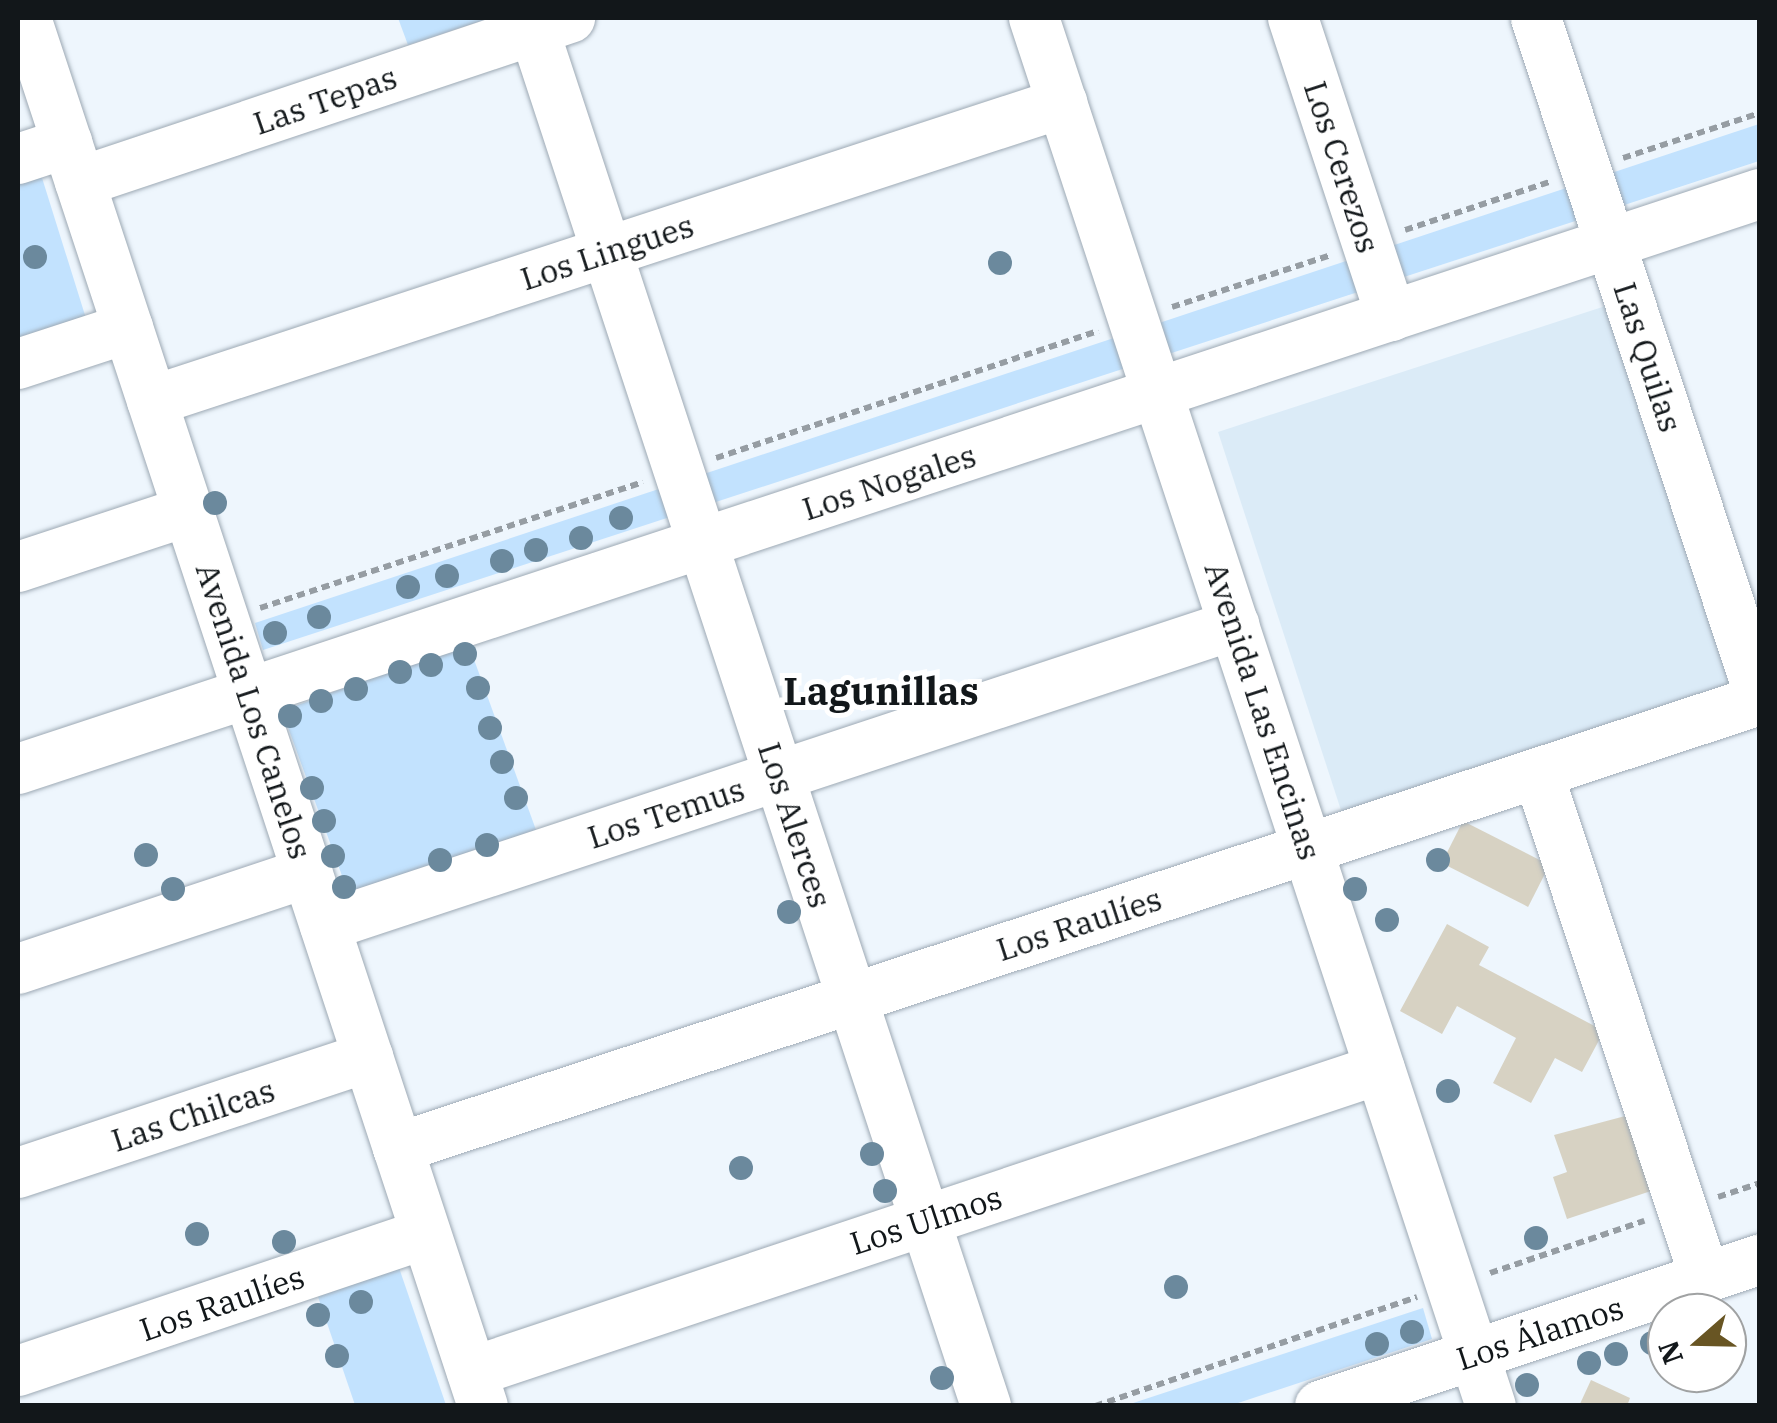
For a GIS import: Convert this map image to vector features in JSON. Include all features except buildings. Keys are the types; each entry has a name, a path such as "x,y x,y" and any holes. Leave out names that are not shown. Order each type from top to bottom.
{"street":[{"name":"Avenida Los Canelos","path":"26,18 477,1389"},
{"name":"Avenida Las Encinas","path":"1034,18 1491,1406"},
{"name":"Los Cerezos","path":"1293,18 1391,316"},
{"name":"Las Quilas","path":"1536,18 1760,698"},
{"name":"Las Tepas","path":"18,159 74,162 545,22"},
{"name":"Los Alerces","path":"545,22 607,252 986,1406"},
{"name":"Los Lingues","path":"152,401 1062,103"},
{"name":"Los Nogales","path":"18,769 1760,194"},
{"path":"18,364 128,328"},
{"path":"18,567 188,511"},
{"name":"Los Temus","path":"325,926 1234,625"},
{"name":"Los Raulíes","path":"398,1148 1760,698"},
{"path":"1538,773 1705,1278"},
{"path":"18,968 308,874"},
{"name":"Las Chilcas","path":"18,1173 368,1057"},
{"name":"Los Ulmos","path":"477,1389 925,1220 1380,1069"},
{"name":"Los Raulíes","path":"18,1371 426,1234"},
{"name":"Los Álamos","path":"1320,1406 1760,1260"}],"path":[{"path":"224,620 1760,113"}],"shaded area":[{"path":"398,18 490,18 408,45"},
{"path":"1759,124 1759,161 263,650 255,623"},
{"path":"38,165 89,328 18,353 18,173"},
{"path":"1627,299 1751,679 1342,812 1218,432"},
{"path":"468,643 539,839 353,907 282,711"},
{"path":"395,1256 446,1405 355,1405 314,1285"},
{"path":"1423,1308 1432,1339 1232,1405 1127,1405"}],"district":[{"name":"Lagunillas","path":"881,691"}]}
